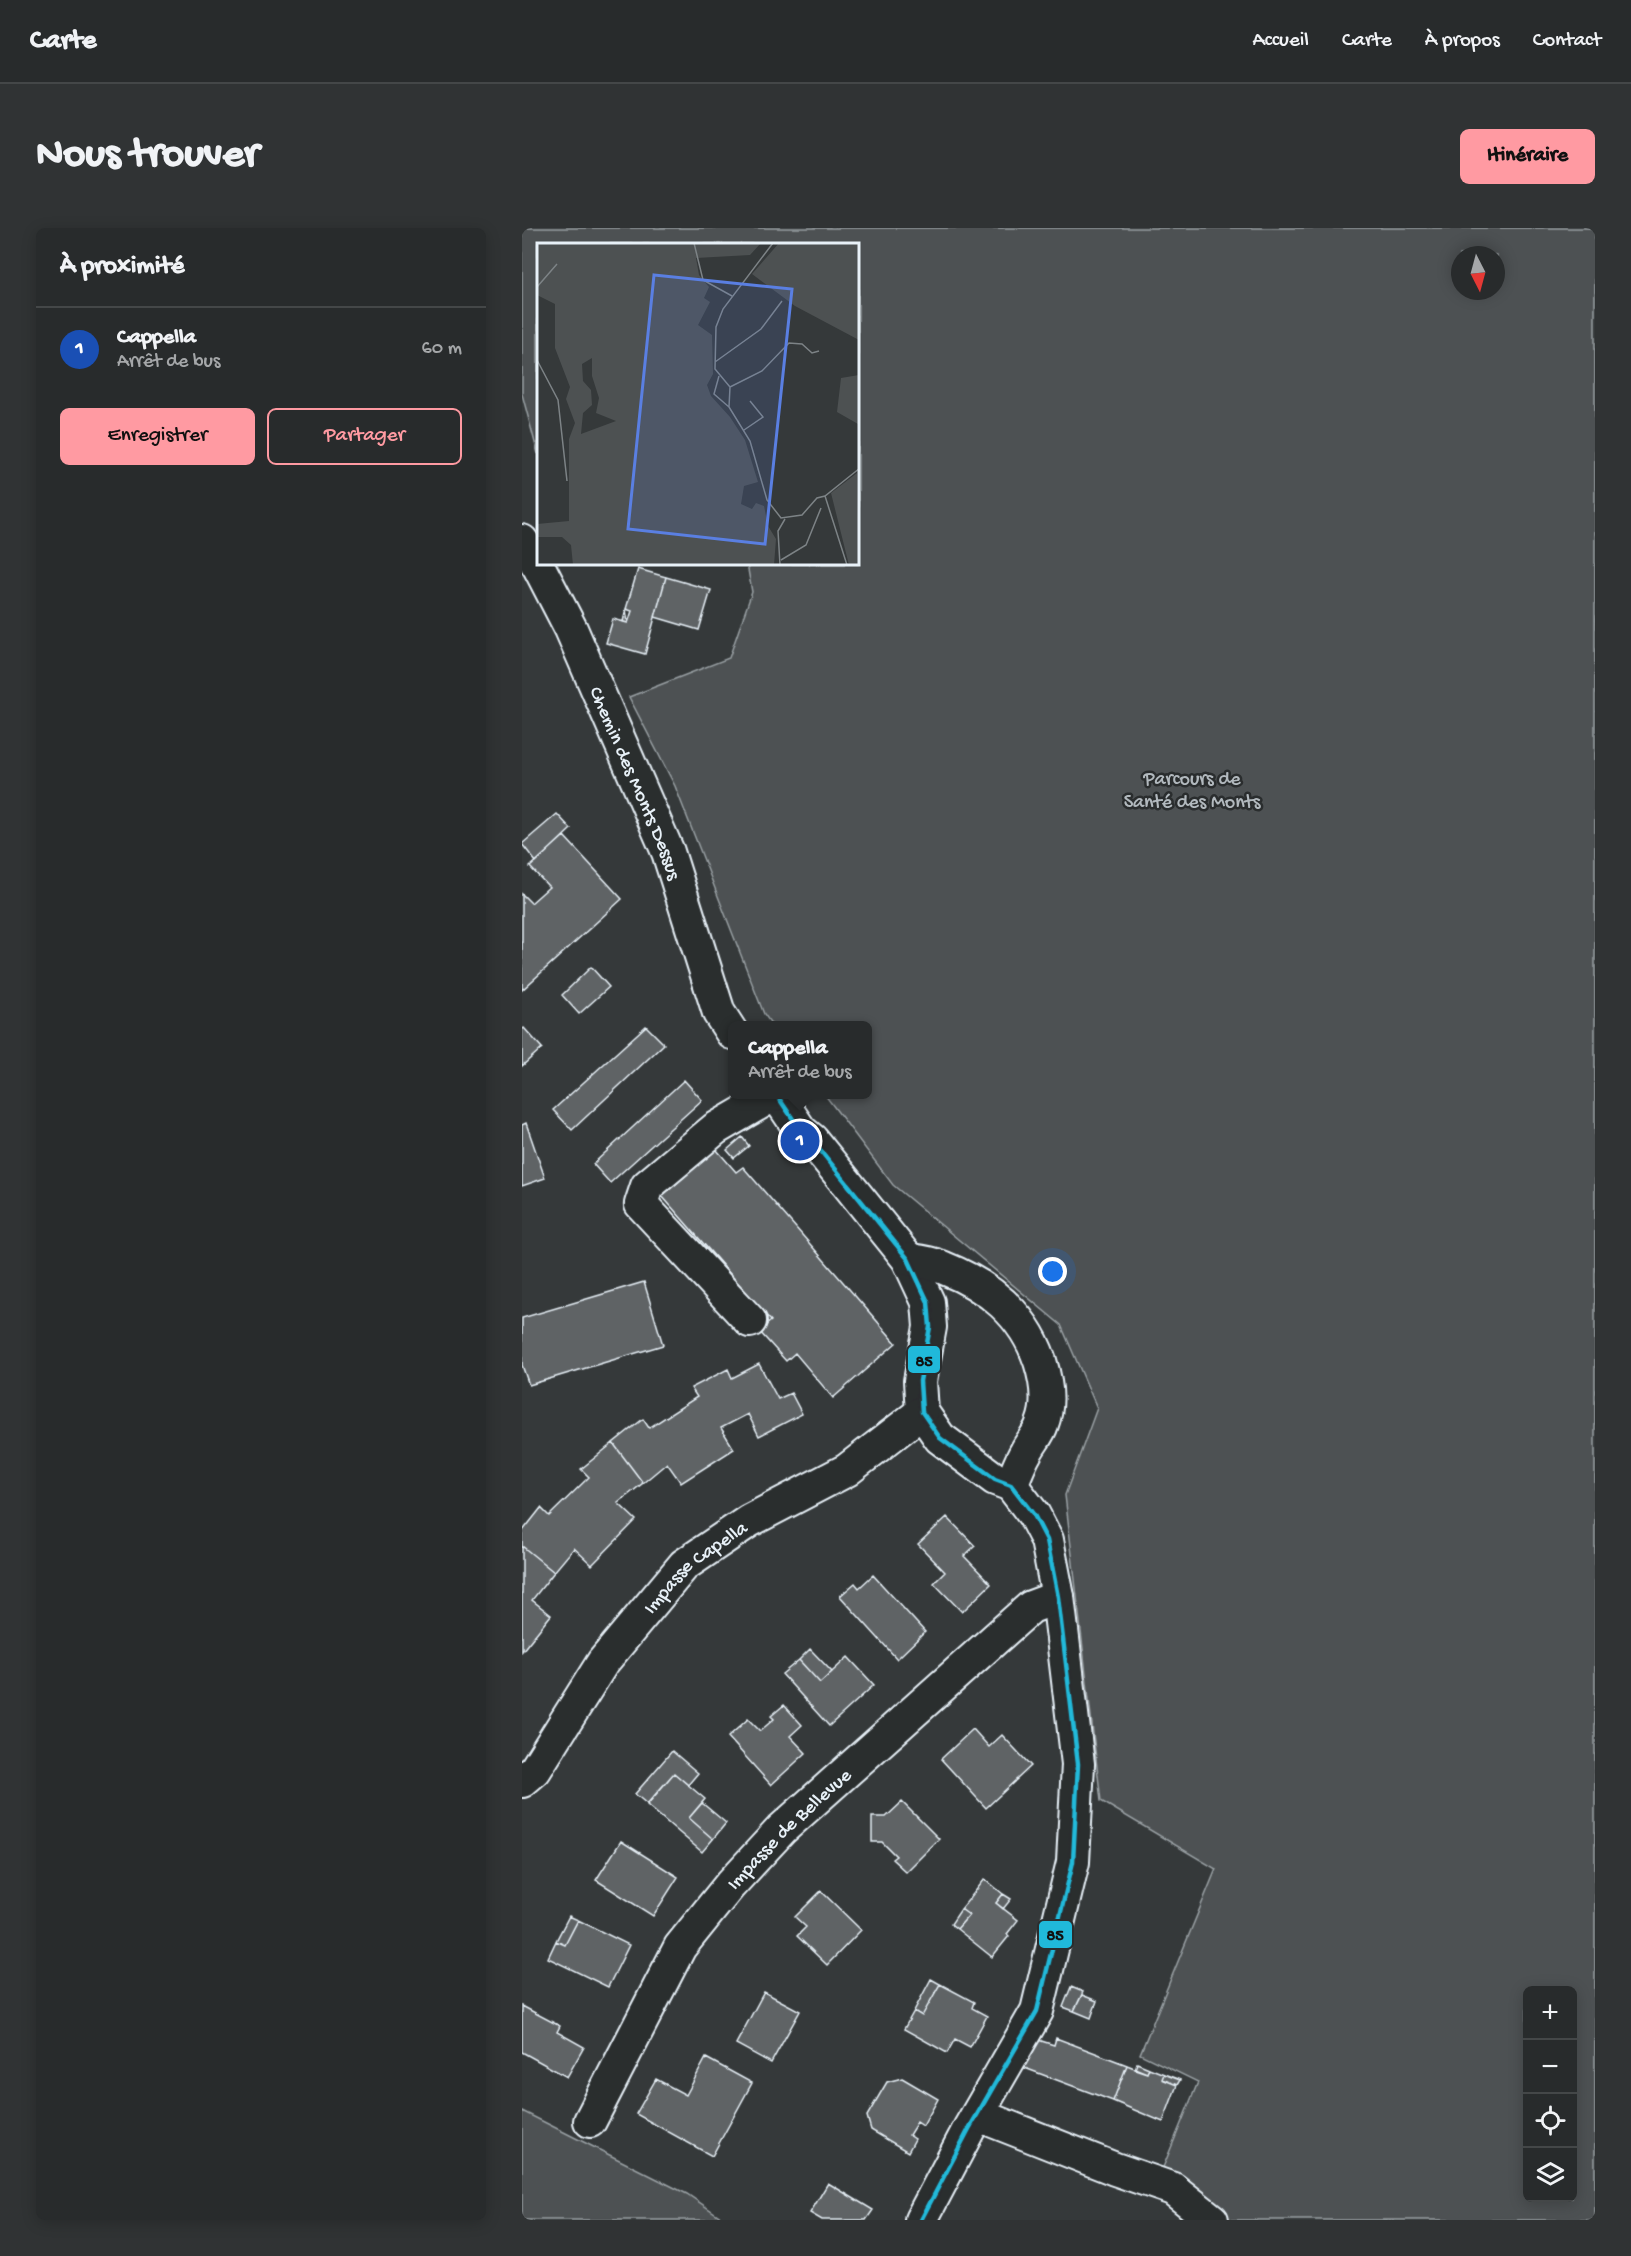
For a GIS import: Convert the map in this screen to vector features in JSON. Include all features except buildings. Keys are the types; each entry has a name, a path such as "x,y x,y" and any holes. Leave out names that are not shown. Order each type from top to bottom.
{"street":[{"name":"Chemin des Monts Dessus","path":"522,541 537,564"},
{"name":"Chemin des Monts Dessus","path":"538,566 571,629 668,852 718,1013 728,1027"},
{"path":"750,1321 641,1204 647,1186 715,1129 768,1099"},
{"path":"778,1099 801,1131 812,1140 908,1259 928,1302 930,1327 920,1381 922,1412 940,1438 995,1479 1011,1485 1034,1515 1047,1540 1058,1597 1078,1764 1072,1862 1037,2010 921,2220"},
{"path":"908,1259 943,1267 982,1287 1005,1305 1024,1325 1034,1344 1044,1373 1047,1398 1042,1424 1025,1452 1011,1485"},
{"name":"Impasse Capella","path":"522,1782 535,1770 603,1662 684,1564 749,1521 847,1470 922,1412"},
{"name":"Impasse de Bellevue","path":"590,2121 680,1947 730,1885 782,1829 1031,1606 1058,1597"},
{"path":"974,2121 1173,2189 1212,2220"}],"green space":[{"name":"Parcours de Santé des Monts","path":"522,228 1595,228 1595,2220 1223,2220 1162,2170 1198,2082 1140,2054 1216,1869 1101,1801 1065,1495 1097,1408 1061,1325 893,1185 828,1099 872,1099 872,1021 769,1021 764,1014 675,786 629,697 729,658 752,592 747,566 860,566 860,243 537,243 537,450 522,394"},
{"path":"522,2111 687,2194 725,2220 522,2220"}],"transit line":[{"name":"85","path":"779,1099 801,1131 812,1140 908,1259 928,1302 930,1327 920,1381 922,1412 940,1438 995,1479 1011,1485 1034,1515 1047,1540 1058,1597 1078,1764 1073,1862 1037,2011 970,2127 921,2220"}],"place":[{"name":"Cappella","path":"800,1141"}]}
